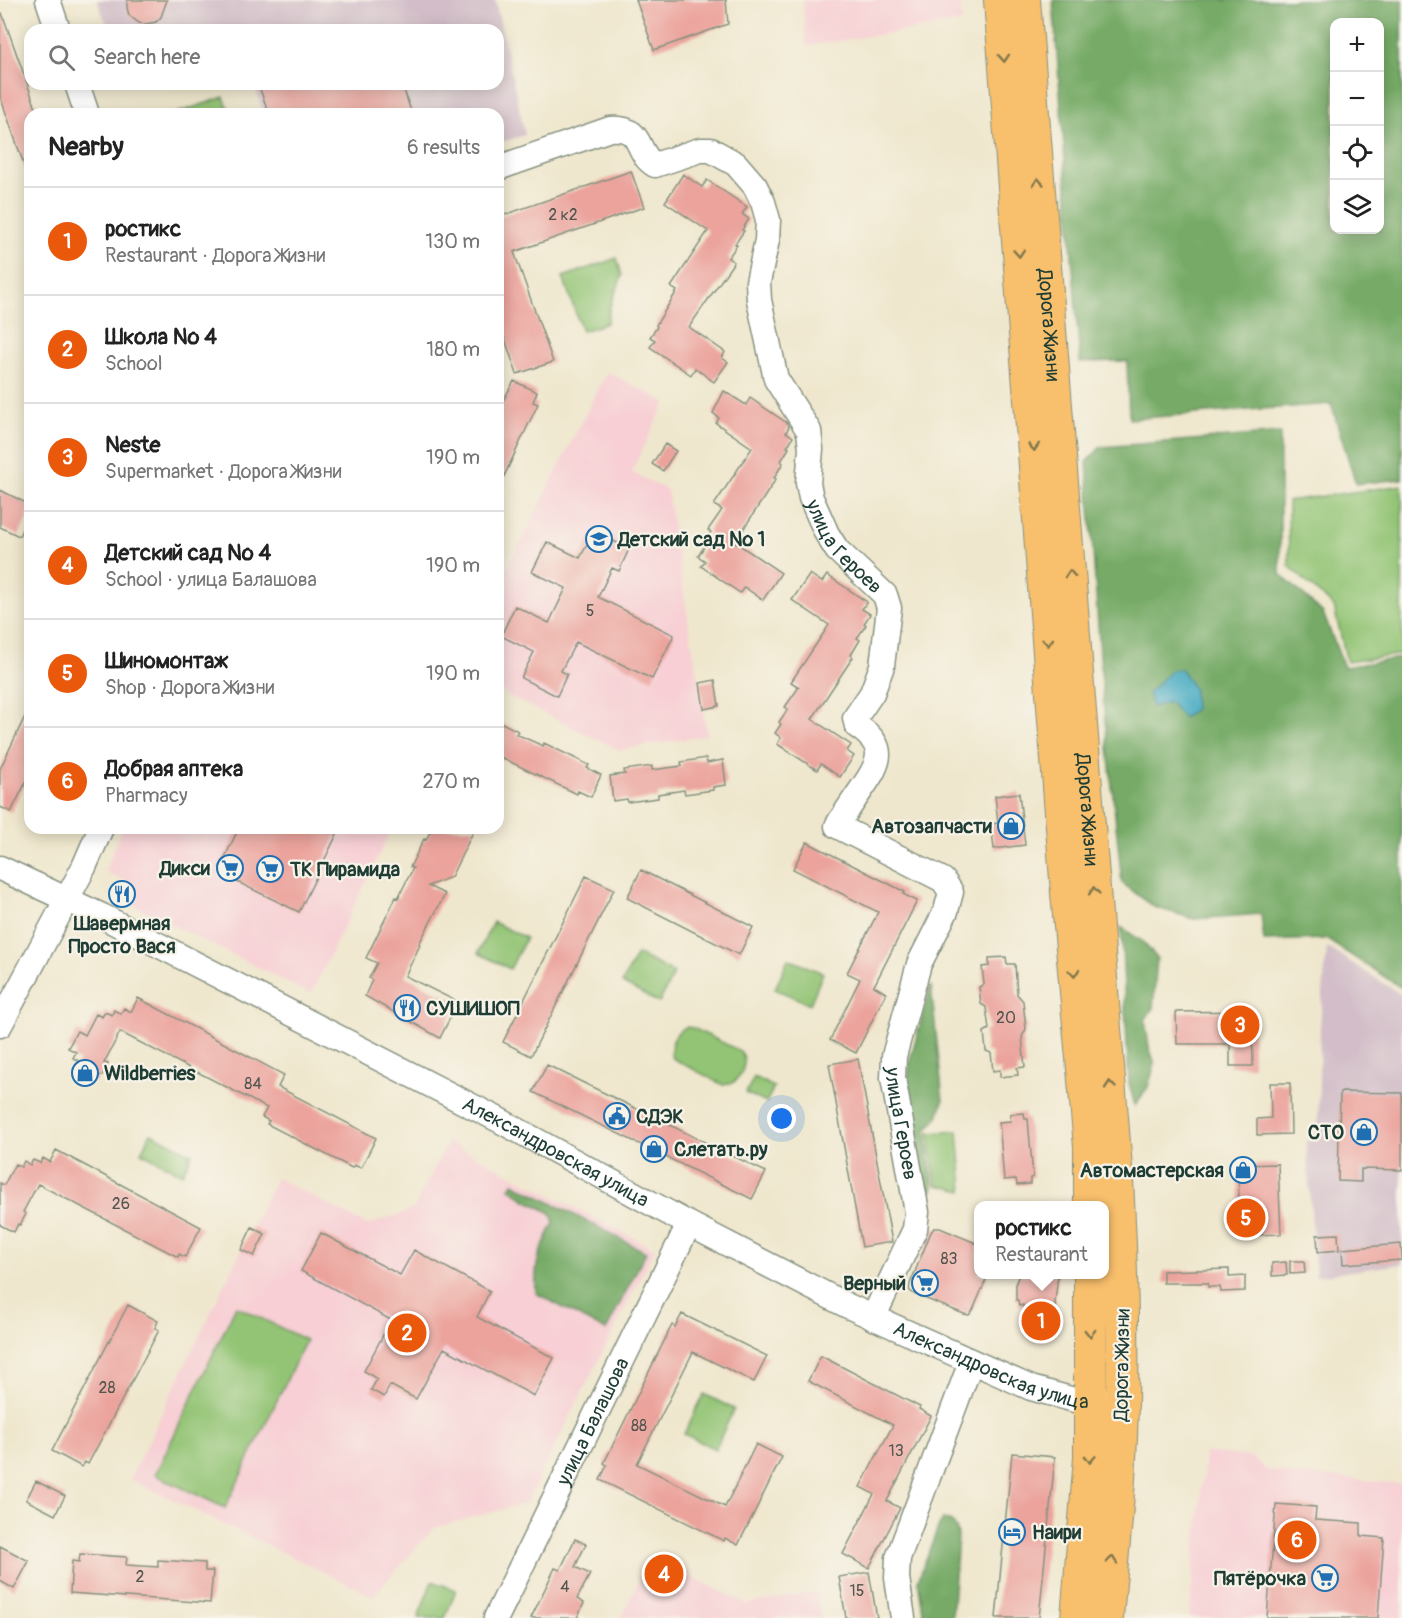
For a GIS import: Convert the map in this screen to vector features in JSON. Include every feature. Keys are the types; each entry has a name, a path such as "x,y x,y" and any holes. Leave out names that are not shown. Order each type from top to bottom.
{"main road":[{"name":"Дорога Жизни","path":"1000,0 1065,858 1090,1146 1090,1201"},
{"name":"Дорога Жизни","path":"1024,0 1115,1143 1123,1312 1122,1402 1120,1461 1107,1618"},
{"name":"Дорога Жизни","path":"1077,1618 1090,1458 1090,1279"}],"street":[{"path":"48,0 56,24"},
{"path":"79,90 85,108"},
{"name":"улица Героев","path":"504,166 610,129 621,128 629,131 636,138 650,162 655,165 700,150 711,150 721,154 736,164 755,186 763,202 768,220 767,240 758,282 759,300 776,379 808,431 811,449 808,483 812,498 827,534 837,550 885,595 889,608 882,666 872,693 855,718 857,726 870,734 876,743 879,755 876,767 837,826 943,880 951,892 946,911 919,964 894,1056 893,1078 917,1212 915,1229 873,1318"},
{"path":"0,1025 84,867 98,834"},
{"name":"Александровская улица","path":"0,868 67,899 497,1119 688,1224 873,1318 1031,1388 1078,1401 1122,1402"},
{"name":"улица Балашова","path":"496,1618 688,1224"},
{"path":"903,1618 897,1578 898,1558 971,1362"}],"shaded area":[{"path":"97,0 495,0 500,24 107,24"},
{"path":"803,0 960,0 962,22 806,46"},
{"path":"504,40 525,135 504,141 504,108 262,108 256,90 504,90"},
{"name":"Детский сад № 1","path":"607,372 666,402 631,472 667,490 707,735 620,750 506,695 504,692 504,575"},
{"path":"120,834 389,834 311,994 127,902 133,885 105,871"},
{"path":"1327,947 1402,995 1402,1264 1316,1276 1306,1141 1318,1140 1320,1025"},
{"path":"448,1142 655,1249 526,1503 434,1528 373,1596 130,1479 276,1178 367,1225 413,1210"},
{"path":"1205,1452 1251,1457 1267,1470 1277,1472 1402,1484 1402,1618 1189,1618"},
{"path":"651,1555 746,1604 816,1592 821,1618 621,1618"}],"green space":[{"path":"1053,0 1402,0 1402,479 1356,484 1331,404 1129,419 1127,361 1080,362"},
{"path":"224,97 228,108 192,108"},
{"path":"617,258 622,276 610,306 607,323 582,331 563,277"},
{"path":"1280,433 1280,574 1323,613 1344,667 1402,658 1402,988 1326,939 1264,941 1261,914 1194,919 1154,907 1122,883 1103,700 1087,461 1101,447"},
{"path":"1402,485 1402,654 1347,662 1334,607 1289,566 1288,501"},
{"path":"493,922 526,938 510,969 478,953"},
{"path":"1121,927 1142,941 1157,958 1153,1008 1145,1020 1149,1047 1155,1064 1148,1087 1135,1106 1129,1084"},
{"path":"637,954 674,973 659,1003 622,983"},
{"path":"788,959 823,973 810,1004 775,989"},
{"path":"931,985 943,1101 938,1117 925,1132 933,1184 932,1191 930,1191 926,1186 908,1080 910,1060"},
{"path":"687,1027 740,1051 744,1059 743,1068 733,1083 723,1085 672,1058 671,1049 676,1035"},
{"path":"754,1077 774,1087 766,1103 746,1093"},
{"path":"958,1131 963,1191 936,1185 928,1133"},
{"path":"151,1133 192,1154 182,1174 141,1152"},
{"path":"513,1183 646,1252 606,1331 536,1293 539,1256 554,1223 551,1213 524,1199 510,1188"},
{"path":"236,1306 306,1340 225,1508 155,1475"},
{"path":"704,1394 734,1409 715,1449 684,1434"},
{"path":"943,1519 954,1525 958,1537 952,1618 924,1618 918,1580"},
{"path":"432,1581 456,1590 445,1618 418,1618"}],"water":[{"path":"1181,669 1194,689 1195,709 1183,718 1170,702 1152,707 1148,693 1172,670"}],"building":[{"path":"127,0 167,0 161,17 156,22 146,24 139,23 129,15"},
{"path":"636,0 726,0 728,24 654,50"},
{"path":"0,13 2,13 24,75 24,90 29,90 36,108 24,108 24,165 0,96"},
{"path":"260,90 404,90 410,108 267,108"},
{"path":"631,171 644,207 514,252 553,362 517,374 504,336 504,215"},
{"path":"683,174 702,187 707,180 747,207 742,214 749,219 728,258 734,262 689,327 725,352 722,358 728,362 714,382 695,368 691,375 650,347 655,340 650,337 677,291 671,287 708,231 665,202"},
{"path":"514,381 537,392 533,402 538,404 504,476 504,399"},
{"path":"724,391 746,405 750,398 787,423 789,427 786,432 793,437 781,461 783,463 774,478 776,479 735,542 781,573 763,600 744,587 740,593 701,566 705,561 698,556 711,532 708,530 722,510 714,505 752,448 716,423 719,418 713,413"},
{"path":"665,444 676,451 663,471 652,464"},
{"path":"0,490 24,502 24,525 19,536 0,527"},
{"path":"594,531 629,549 619,571 612,568 598,597 674,635 652,679 576,642 561,671 567,674 557,696 521,678 534,652 504,637 504,630 515,606 549,623 566,588 532,572 547,542 580,558"},
{"path":"810,574 822,582 827,575 867,602 862,609 870,614 857,638 860,640 851,655 853,657 812,719 851,745 847,751 854,756 840,777 821,764 817,770 777,744 781,738 775,733 788,709 785,707 799,687 791,682 829,625 792,600"},
{"path":"715,680 719,706 704,709 700,683"},
{"path":"24,719 24,786 11,812 0,807 0,769"},
{"path":"504,724 518,731 516,734 543,746 544,743 589,765 587,768 601,775 591,797 578,791 577,794 504,759"},
{"path":"706,758 707,763 723,760 726,785 713,787 713,790 685,794 684,790 658,794 658,798 628,802 627,799 613,801 610,776 625,774 624,770 652,766 652,770 682,766 681,762"},
{"path":"1019,793 1025,845 994,849 991,824 998,823 995,796"},
{"name":"ТК Пирамида","path":"236,834 337,834 299,912 223,875 220,867"},
{"path":"429,834 472,834 451,877 428,886 445,894 405,976 458,1002 440,1038 365,996 372,980 369,978 377,963 366,958 413,868 410,867 424,839 426,840"},
{"path":"807,842 905,892 903,894 917,901 874,986 886,993 856,1053 830,1040 860,979 847,973 878,912 793,869"},
{"path":"641,870 753,927 739,955 627,898"},
{"path":"586,876 614,889 531,1056 503,1042"},
{"path":"1006,957 1007,964 1015,964 1017,994 1023,1001 1026,1029 1022,1037 1025,1067 1017,1068 1018,1075 1000,1077 1000,1070 993,1071 991,1053 986,1051 984,1032 989,1029 986,1007 981,1004 979,987 984,984 982,967 989,966 989,958"},
{"path":"138,998 284,1075 278,1087 376,1138 361,1168 354,1165 352,1168 267,1124 269,1121 262,1117 267,1108 120,1032 104,1063 108,1064 102,1076 99,1075 95,1082 80,1075 83,1070 76,1066 79,1061 73,1058 76,1052 68,1048 77,1031 85,1035 96,1014 102,1017 105,1012 112,1015 114,1010 121,1014 124,1008 131,1012"},
{"path":"1252,1011 1253,1066 1230,1066 1230,1044 1177,1044 1176,1012"},
{"path":"858,1059 892,1242 862,1247 829,1064"},
{"path":"547,1065 766,1172 752,1199 533,1092"},
{"path":"1270,1083 1290,1083 1291,1134 1257,1135 1257,1119 1271,1118"},
{"path":"1340,1092 1402,1093 1402,1170 1361,1169 1361,1182 1338,1181"},
{"path":"1024,1113 1025,1119 1028,1119 1033,1177 1030,1178 1030,1184 1017,1185 1016,1179 1004,1180 999,1122 1011,1121 1010,1114"},
{"path":"56,1150 201,1227 185,1257 179,1254 178,1257 38,1184 23,1212 26,1214 14,1232 0,1225 0,1183 4,1185 15,1164 21,1167 24,1161 30,1165 33,1160 40,1163 43,1158 50,1162"},
{"path":"1278,1164 1281,1234 1240,1236 1238,1165"},
{"path":"252,1227 265,1234 254,1256 241,1250"},
{"path":"934,1228 940,1228 974,1242 974,1279 986,1279 969,1315 909,1290"},
{"path":"321,1233 400,1275 414,1250 490,1291 477,1317 554,1358 534,1396 444,1348 416,1399 390,1385 384,1397 371,1390 377,1379 364,1371 391,1320 301,1271"},
{"path":"1338,1234 1339,1250 1318,1252 1317,1235"},
{"path":"1401,1244 1402,1260 1343,1264 1342,1249"},
{"path":"1290,1261 1304,1261 1305,1273 1290,1274"},
{"path":"1286,1262 1287,1275 1272,1276 1272,1263"},
{"path":"1229,1269 1229,1277 1245,1276 1245,1291 1221,1292 1220,1287 1208,1287 1208,1283 1163,1283 1163,1271"},
{"path":"1017,1279 1058,1279 1056,1314 1052,1320 1038,1323 1024,1316 1023,1305 1019,1306 1016,1300"},
{"path":"128,1305 158,1321 155,1328 159,1330 88,1464 85,1462 82,1467 52,1451"},
{"path":"682,1314 767,1356 754,1382 693,1352 637,1464 725,1507 756,1444 782,1457 738,1545 725,1538 724,1541 600,1480 607,1465 604,1463 672,1325 675,1327"},
{"path":"821,1356 920,1407 919,1409 931,1416 887,1501 900,1508 869,1568 843,1554 874,1494 860,1487 893,1425 808,1381"},
{"path":"1012,1453 1055,1457 1039,1618 996,1618"},
{"path":"36,1481 65,1496 55,1515 26,1500"},
{"name":"Пятёрочка","path":"1276,1504 1316,1507 1315,1520 1361,1523 1361,1536 1384,1538 1378,1618 1267,1618"},
{"path":"575,1539 586,1544 575,1567 590,1574 577,1599 584,1603 577,1618 531,1618 555,1568 560,1570"},
{"path":"0,1546 29,1561 14,1589 0,1581"},
{"path":"80,1554 127,1557 126,1565 158,1567 158,1560 205,1563 205,1571 213,1571 210,1603 70,1593 72,1561 79,1562"},
{"path":"869,1572 877,1618 846,1618 839,1577"}],"place":[{"name":"Детский сад № 1","path":"599,539"},
{"name":"Автозапчасти","path":"1011,826"},
{"name":"Дикси","path":"230,868"},
{"name":"ТК Пирамида","path":"270,869"},
{"name":"Шавермная Просто Вася","path":"122,894"},
{"name":"СУШИШОП","path":"407,1008"},
{"name":"Neste","path":"1240,1025"},
{"name":"Wildberries","path":"85,1073"},
{"name":"СДЭК","path":"617,1116"},
{"name":"СТО","path":"1364,1132"},
{"name":"Слетать.ру","path":"654,1149"},
{"name":"Автомастерская","path":"1243,1170"},
{"name":"Шиномонтаж","path":"1246,1218"},
{"name":"Верный","path":"925,1283"},
{"name":"ростикс","path":"1041,1321"},
{"name":"Школа № 4","path":"407,1333"},
{"name":"Наири","path":"1012,1532"},
{"name":"Добрая аптека","path":"1297,1540"},
{"name":"Детский сад № 4","path":"664,1574"},
{"name":"Пятёрочка","path":"1325,1578"}]}
